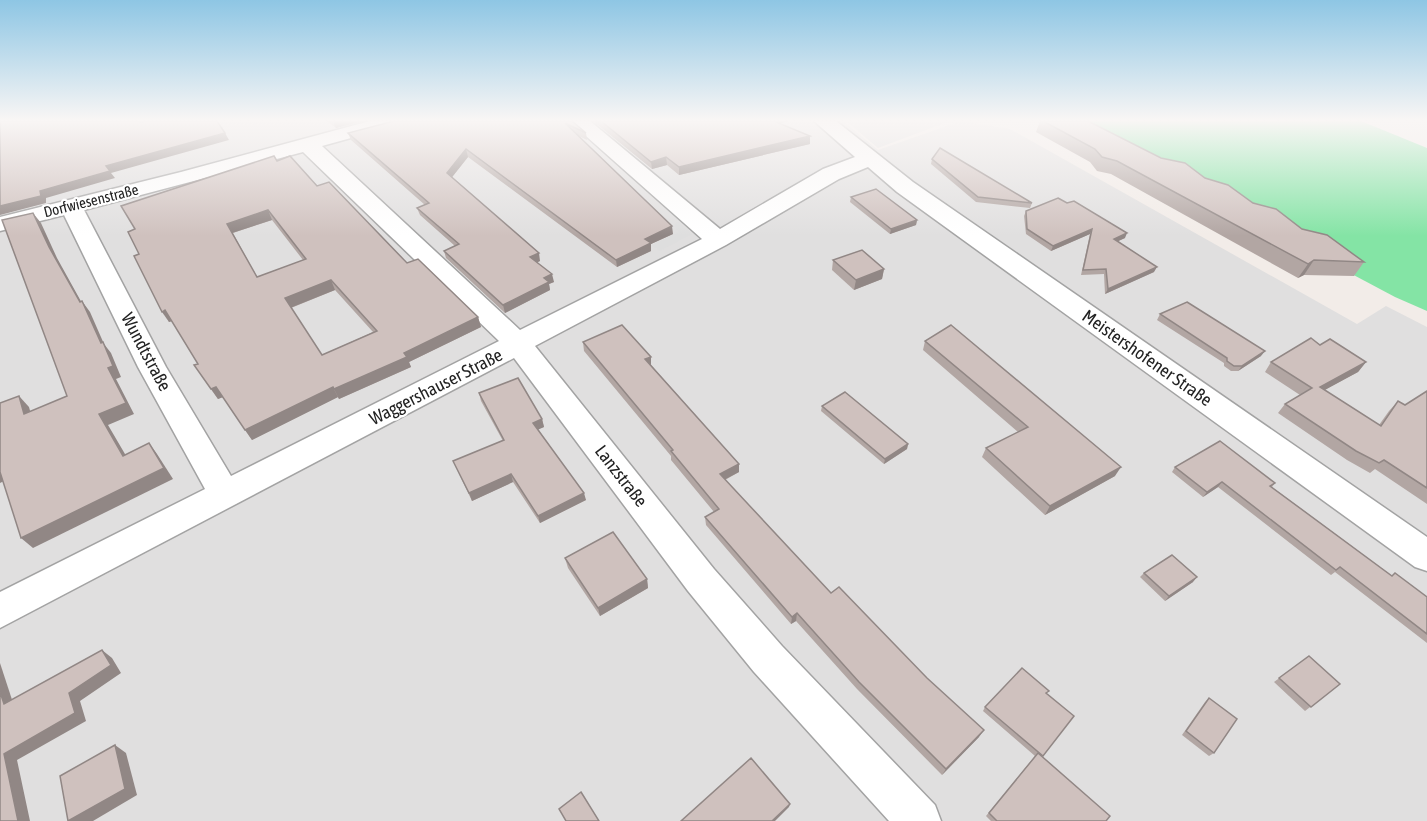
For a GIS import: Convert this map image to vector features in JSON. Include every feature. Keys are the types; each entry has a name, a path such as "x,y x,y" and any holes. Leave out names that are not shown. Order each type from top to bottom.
{"street":[{"name":"Dorfwiesenstraße","path":"0,224 252,159"},
{"name":"Lanzstraße","path":"323,159 519,345 701,580 768,659 918,821"},
{"path":"624,159 718,240"},
{"name":"Waggershauser Straße","path":"0,611 519,345 718,240 831,174 868,159"},
{"name":"Meistershofener Straße","path":"869,159 905,187 1427,556"},
{"name":"Wundtstraße","path":"71,206 152,367 225,495"}],"shaded area":[{"path":"0,159 1064,159 1357,324 1386,306 1427,327 1427,821 0,821"},
{"path":"678,222 692,234 660,251 652,245 679,232 674,225"}],"green space":[{"path":"1136,159 1427,159 1427,311 1395,297"}],"building":[{"path":"0,159 130,159 106,166 110,171 40,191 41,196 0,206"},
{"path":"264,159 293,159 317,186 329,182 407,263 418,259 478,317 404,353 407,357 334,389 333,387 245,430 216,387 211,389 194,365 198,364 165,310 162,312 134,256 139,254 128,232 135,229 121,206","holes":["268,210 306,259 257,277 227,224","331,280 377,331 322,355 285,298"]},
{"path":"378,159 458,159 447,173 539,253 530,257 552,274 544,278 549,282 503,305 444,251 459,244 417,208 429,203"},
{"path":"480,159 603,159 672,226 645,239 651,243 616,260"},
{"path":"669,159 711,159 679,167"},
{"path":"932,159 959,159 1032,203 978,197"},
{"path":"1111,159 1167,159 1185,163 1205,178 1228,185 1253,203 1276,209 1302,229 1327,235 1364,262 1314,260 1308,264"},
{"path":"876,189 917,220 891,229 851,197"},
{"path":"1058,198 1067,203 1074,201 1127,233 1114,239 1157,267 1108,289 1106,269 1083,270 1092,229 1053,246 1027,229 1026,211"},
{"path":"33,213 49,247 80,302 82,301 101,343 103,342 113,366 108,368 126,403 99,414 123,456 149,443 164,468 21,538 0,472 0,403 19,396 24,414 67,396 2,220"},
{"path":"862,250 884,269 856,280 833,260"},
{"path":"1187,302 1265,351 1242,366 1234,366 1227,361 1227,358 1160,314"},
{"path":"622,325 651,357 645,359 739,464 720,474 831,593 839,587 927,678 984,730 946,769 859,682 797,613 792,617 705,517 719,509 583,342"},
{"path":"951,325 1121,467 1050,506 986,448 1028,427 925,341"},
{"path":"1311,338 1320,345 1330,339 1366,362 1320,387 1381,426 1398,401 1405,405 1427,391 1427,488 1384,460 1379,463 1356,451 1285,404 1312,388 1271,362"},
{"path":"518,378 542,419 533,423 584,493 538,516 511,474 469,493 453,461 504,440 479,393"},
{"path":"845,392 908,444 885,459 822,406"},
{"path":"1220,441 1275,483 1270,486 1392,576 1395,573 1427,597 1427,634 1340,567 1336,570 1222,482 1207,492 1175,467"},
{"path":"613,532 647,579 598,608 565,558"},
{"path":"1172,555 1197,577 1169,596 1144,573"},
{"path":"102,650 111,665 69,693 75,713 4,754 18,821 0,821 0,692 4,704"},
{"path":"1309,656 1340,684 1311,707 1279,678"},
{"path":"1022,668 1049,691 1046,693 1074,716 1043,756 985,707"},
{"path":"1209,698 1237,719 1214,753 1186,731"},
{"path":"115,745 125,789 68,821 60,776"},
{"path":"1038,753 1110,816 1106,821 997,821 989,813"},
{"path":"751,758 790,804 772,821 681,821"},
{"path":"581,792 599,821 566,821 559,809"}]}
